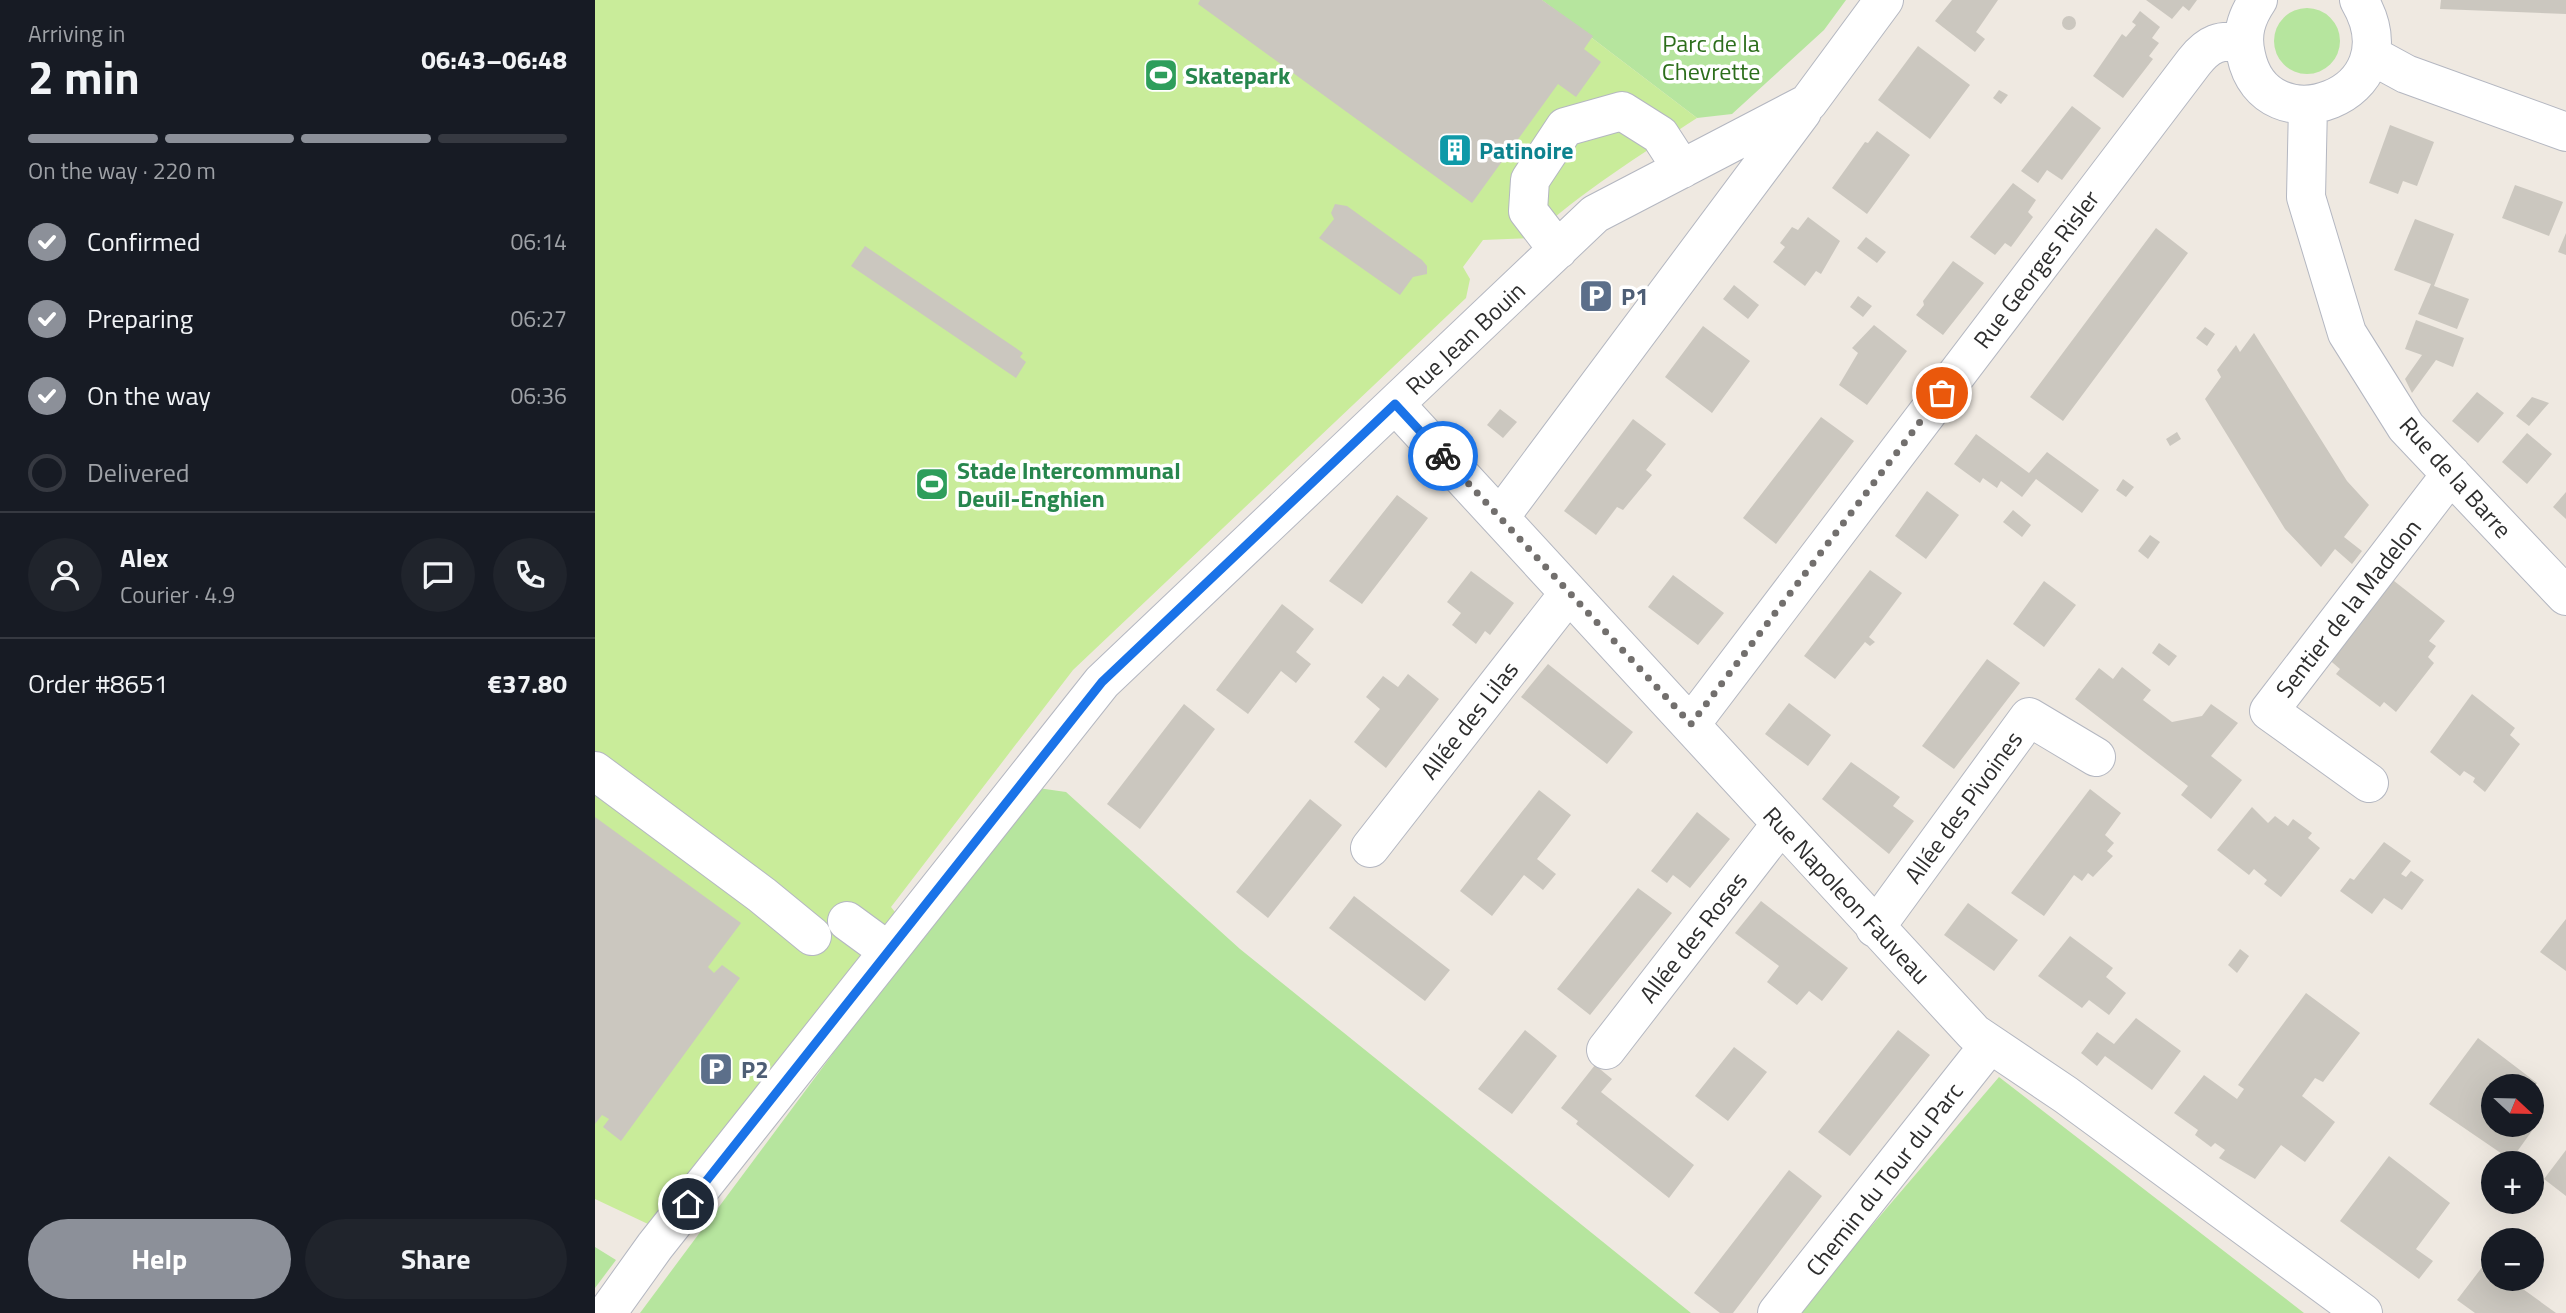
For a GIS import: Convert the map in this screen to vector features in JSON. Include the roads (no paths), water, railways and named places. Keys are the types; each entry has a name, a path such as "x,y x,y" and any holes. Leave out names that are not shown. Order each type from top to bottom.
{"street":[{"name":"Rue Jean Bouin","path":"1500,517 1884,0"},
{"path":"2258,0 2245,27 2243,44 2248,64 2257,80 2271,94 2289,103 2308,106 2343,96 2356,83 2371,55 2372,32 2359,0"},
{"name":"Rue Georges Risler","path":"1691,724 2199,56 2215,43 2229,41 2243,44"},
{"path":"2371,55 2406,74 2566,132"},
{"name":"Rue Jean Bouin","path":"607,1313 655,1246 1102,682 1595,214 1808,103"},
{"name":"Rue de la Barre","path":"2308,106 2305,197 2347,333 2406,427 2566,596"},
{"path":"1558,250 1528,211 1530,180 1565,127 1622,111 1660,135 1682,169"},
{"name":"Rue Napoleon Fauveau","path":"1395,404 1974,1033 2077,1103 2363,1313"},
{"name":"Sentier de la Madelon","path":"2369,783 2269,711 2451,474"},
{"name":"Allée des Lilas","path":"1370,848 1569,593"},
{"name":"Allée des Pivoines","path":"1875,928 2029,717 2097,757"},
{"path":"595,771 762,895 812,936"},
{"name":"Allée des Roses","path":"1606,1050 1781,824"},
{"path":"847,921 888,951"},
{"name":"Chemin du Tour du Parc","path":"1777,1313 1990,1044"}],"place":[{"name":"Skatepark","path":"1161,75"},
{"name":"Patinoire","path":"1455,150"},
{"name":"P1","path":"1596,296"},
{"name":"Stade Intercommunal Deuil-Enghien","path":"932,484"},
{"name":"P2","path":"716,1069"}],"park label":[{"name":"Parc de la Chevrette","path":"1711,57"}]}
